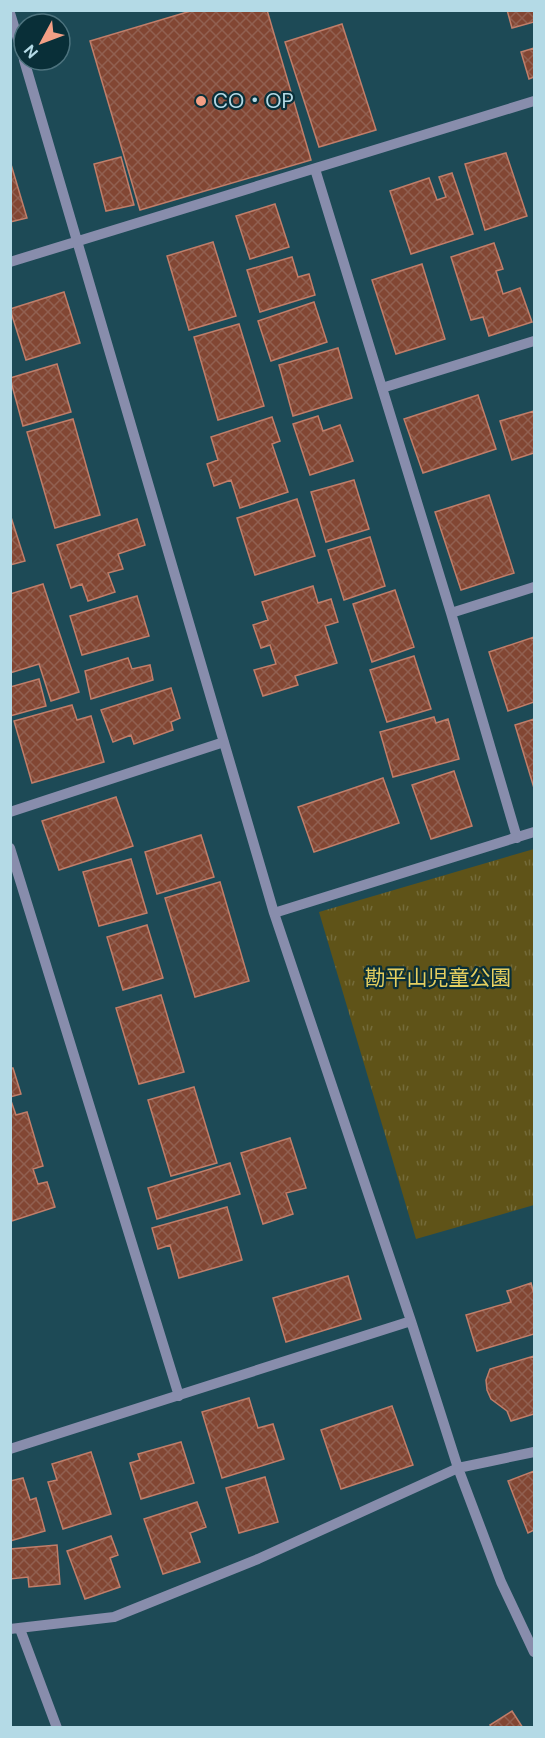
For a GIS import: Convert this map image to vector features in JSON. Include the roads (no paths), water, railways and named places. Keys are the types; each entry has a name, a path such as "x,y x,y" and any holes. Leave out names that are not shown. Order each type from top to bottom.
{"street":[{"path":"28,72 274,913 458,1468 501,1582 534,1652"},
{"path":"10,262 534,101"},
{"path":"315,169 451,613 517,838"},
{"path":"382,388 534,341"},
{"path":"451,613 534,587"},
{"path":"10,812 224,742"},
{"path":"274,913 534,832"},
{"path":"10,848 180,1396"},
{"path":"10,1449 411,1321"},
{"path":"57,1728 16,1629 114,1617 258,1559 458,1468 534,1452"}],"place":[{"name":"CO・OP","path":"201,101"}],"park label":[{"name":"勘平山児童公園","path":"438,978"}]}
